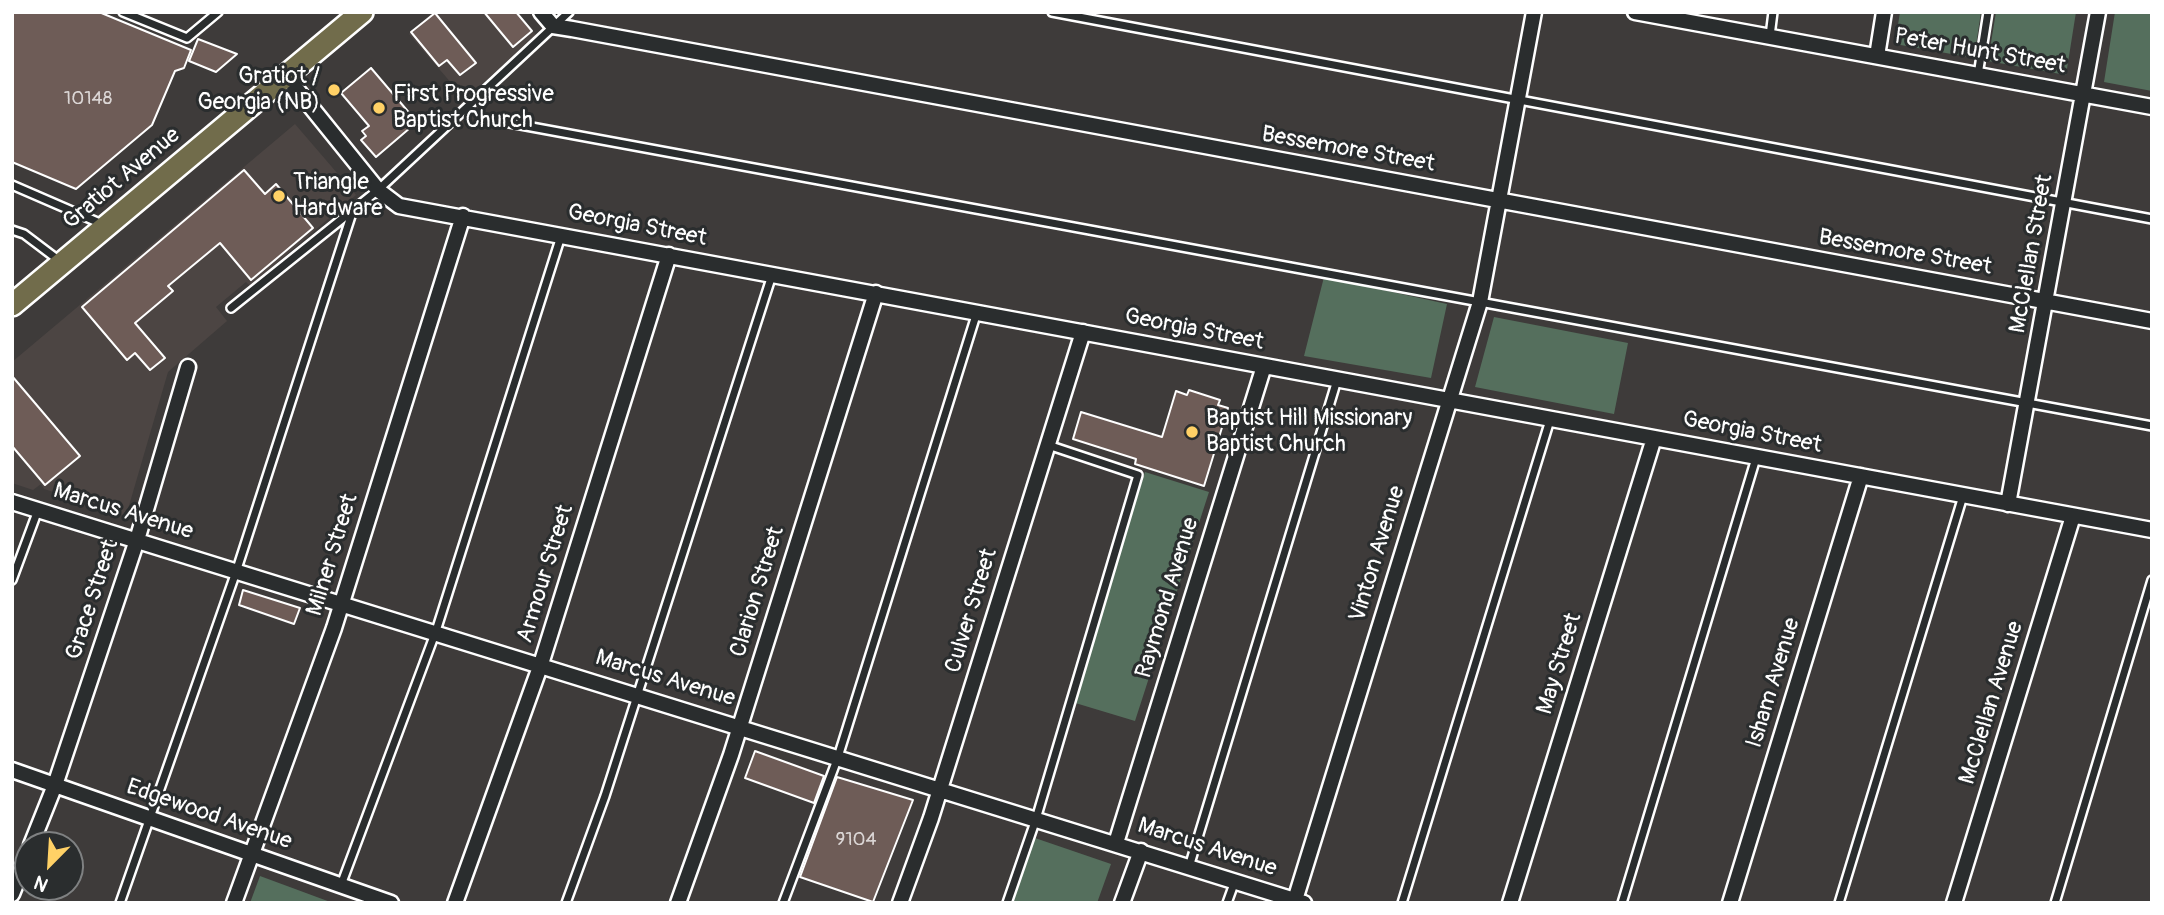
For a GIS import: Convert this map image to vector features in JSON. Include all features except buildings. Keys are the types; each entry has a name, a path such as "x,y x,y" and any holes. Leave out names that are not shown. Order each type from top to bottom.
{"main road":[{"name":"Gratiot Avenue","path":"12,304 362,12"}],"street":[{"path":"541,12 553,26"},
{"name":"Vinton Avenue","path":"1299,901 1480,302 1534,12"},
{"name":"Peter Hunt Street","path":"1635,12 1669,15 1770,37 2152,107"},
{"path":"1877,57 1884,12"},
{"name":"McClellan Street","path":"2008,504 2085,95 2098,12"},
{"name":"Bessemore Street","path":"553,26 2152,321"},
{"name":"Georgia Street","path":"286,76 378,190 399,206 2152,530"},
{"name":"Milner Street","path":"234,903 342,601 463,216"},
{"name":"Armour Street","path":"455,903 541,664 669,255"},
{"name":"Clarion Street","path":"678,903 740,726 876,293"},
{"name":"Culver Street","path":"900,903 940,788 1083,332"},
{"name":"Raymond Avenue","path":"1116,843 1264,366"},
{"name":"Grace Street","path":"37,831 137,540 188,367"},
{"name":"May Street","path":"1510,903 1654,438"},
{"name":"Isham Avenue","path":"1730,903 1861,476"},
{"name":"Marcus Avenue","path":"12,502 342,601 1299,901"},
{"name":"McClellan Avenue","path":"1954,903 2073,516"},
{"name":"Edgewood Avenue","path":"12,770 391,903"},
{"path":"1122,903 1141,851"}],"lane":[{"path":"123,12 187,38 218,12"},
{"path":"231,308 352,213 569,12"},
{"path":"1052,12 2152,219"},
{"path":"1770,37 1773,12"},
{"path":"1978,75 1988,12"},
{"path":"499,121 2152,426"},
{"path":"12,185 106,226"},
{"path":"120,903 237,569 352,213"},
{"path":"12,230 24,234 62,263"},
{"path":"341,885 436,631 561,235"},
{"path":"566,903 605,796 635,694 772,274"},
{"path":"783,903 838,757 977,312"},
{"path":"1189,867 1337,380"},
{"path":"1402,903 1550,420"},
{"path":"1007,903 1036,818 1138,475 1048,445"},
{"path":"1622,903 1756,458"},
{"path":"1839,903 1963,496"},
{"path":"12,580 38,510"},
{"path":"2055,903 2152,580"},
{"path":"1227,903 1236,881"}],"shaded area":[{"path":"433,12 516,12 537,36 465,99 409,34"},
{"path":"295,124 356,195 250,286 246,282 216,307 227,321 168,372 126,516 44,489 41,484 33,490 12,483 12,362"}],"green space":[{"path":"1900,12 1981,12 1974,58 1895,44"},
{"path":"1996,12 2076,12 2066,75 1988,61"},
{"path":"2115,12 2152,12 2152,91 2104,82"},
{"path":"1324,277 1447,304 1431,378 1304,356"},
{"path":"1494,317 1628,343 1614,414 1475,387"},
{"path":"1145,472 1209,492 1135,721 1072,702"},
{"path":"1035,838 1111,864 1097,903 1012,903"},
{"path":"260,876 333,903 250,903"}],"place":[{"name":"Gratiot / Georgia (NB)","path":"334,90"},
{"name":"First Progressive Baptist Church","path":"379,108"},
{"name":"Triangle Hardware","path":"279,196"},
{"name":"Baptist Hill Missionary Baptist Church","path":"1192,432"}]}
